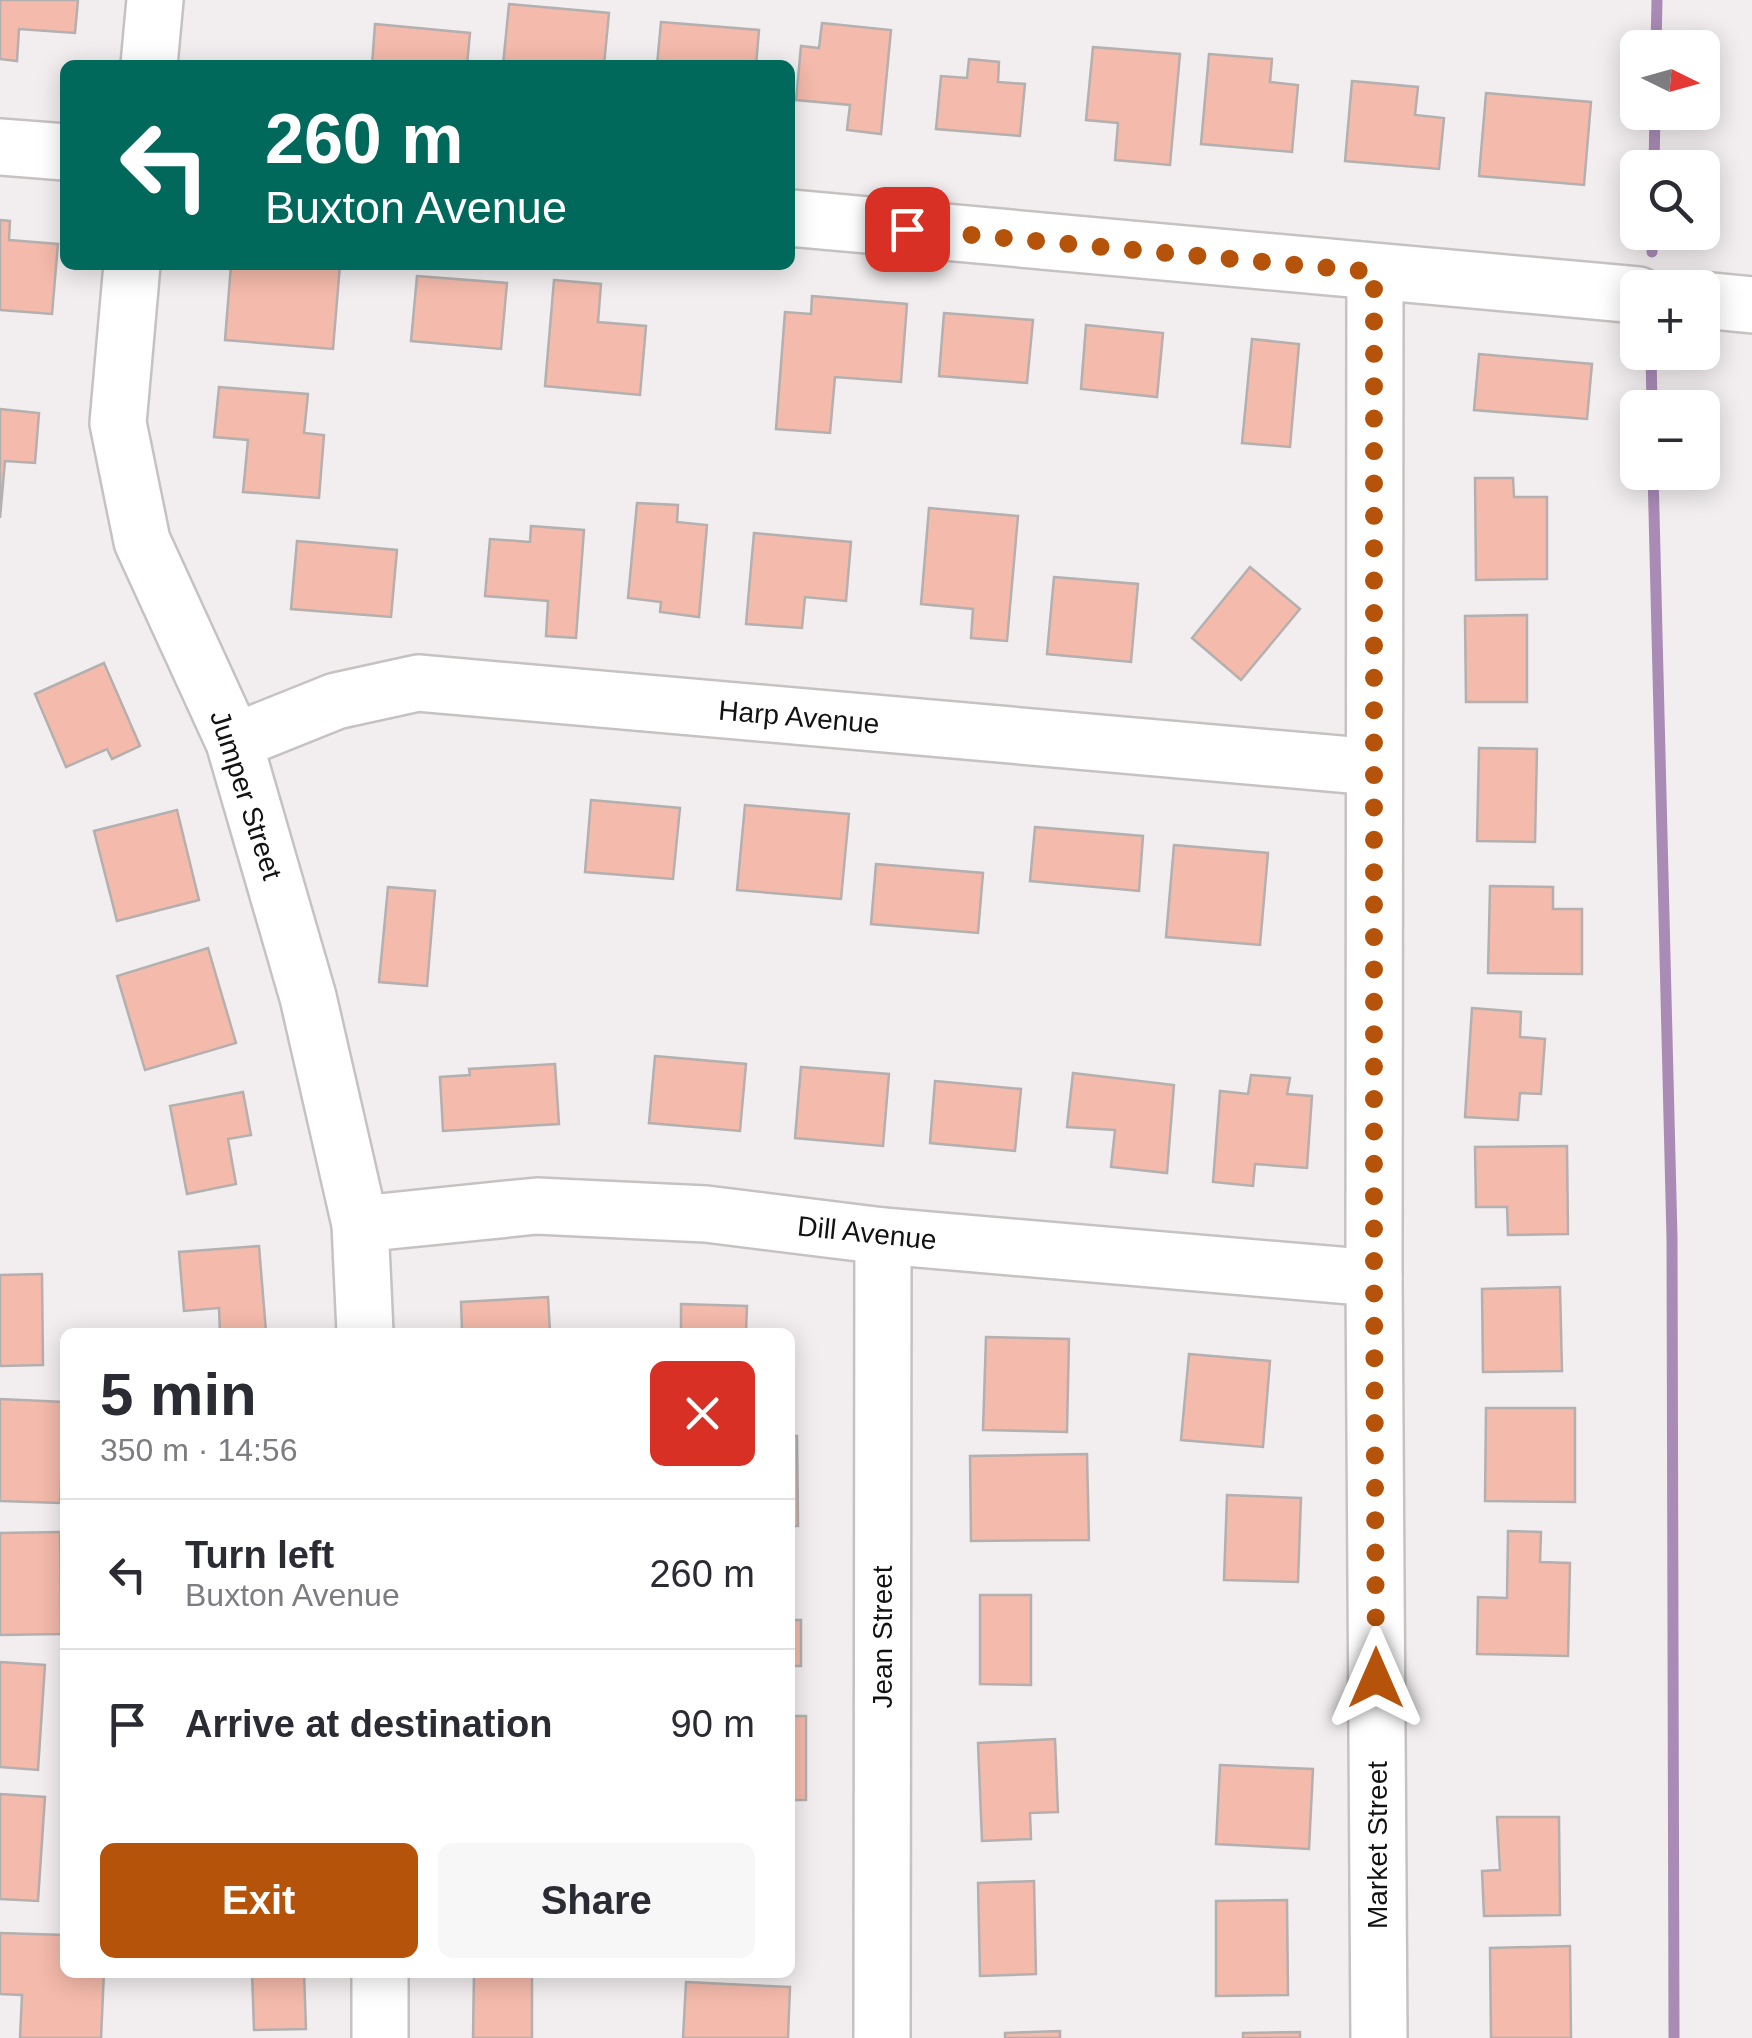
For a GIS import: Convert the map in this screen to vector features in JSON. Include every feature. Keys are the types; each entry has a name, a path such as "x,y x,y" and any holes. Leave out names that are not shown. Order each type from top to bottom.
{"street":[{"path":"150,60 155,0"},
{"path":"0,147 60,152"},
{"path":"795,218 1620,293"},
{"name":"Jumper Street","path":"132,270 118,422 142,540 234,742 308,997 360,1224 364,1328"},
{"name":"Market Street","path":"1374,272 1379,2038"},
{"path":"1720,302 1752,305"},
{"name":"Harp Avenue","path":"234,742 336,701 418,683 1374,767"},
{"name":"Dill Avenue","path":"360,1224 538,1206 706,1214 883,1236 1374,1278"},
{"name":"Jean Street","path":"882,2038 883,1236"},
{"path":"380,1978 380,2038"}],"building":[{"path":"0,0 78,0 75,33 19,29 17,61 0,59"},
{"path":"509,4 609,13 604,60 503,60"},
{"path":"661,22 759,30 756,60 657,60"},
{"path":"822,23 891,30 881,134 847,130 850,105 796,100 801,46 819,48"},
{"path":"375,24 470,33 467,60 372,60"},
{"path":"1093,47 1180,54 1170,165 1115,160 1118,123 1086,120"},
{"path":"1209,54 1272,59 1270,82 1298,85 1292,152 1201,144"},
{"path":"969,59 999,62 998,82 1025,84 1020,136 936,129 941,76 967,78"},
{"path":"1352,81 1418,87 1415,115 1444,118 1439,169 1345,161"},
{"path":"1486,93 1591,102 1584,185 1479,176"},
{"path":"0,220 10,221 9,240 58,244 52,314 0,310"},
{"path":"231,270 340,270 333,349 225,340"},
{"path":"417,276 507,283 501,349 411,341"},
{"path":"554,280 601,284 598,322 646,326 640,395 545,386"},
{"path":"812,296 907,304 901,382 835,377 830,433 776,429 785,312 811,314"},
{"path":"944,313 1033,320 1027,383 939,376"},
{"path":"1086,325 1163,333 1157,397 1081,389"},
{"path":"1252,339 1299,344 1290,447 1242,443"},
{"path":"1479,354 1592,364 1587,419 1474,410"},
{"path":"219,387 308,394 304,433 324,435 319,498 243,492 248,440 214,437"},
{"path":"0,409 39,413 35,463 5,461 0,518"},
{"path":"1475,478 1513,478 1514,497 1547,497 1547,579 1476,580"},
{"path":"637,503 678,505 677,522 707,525 699,617 660,612 661,602 628,598"},
{"path":"929,508 1018,516 1007,641 971,638 973,609 921,604"},
{"path":"531,526 584,530 576,638 546,636 548,601 485,596 490,539 530,542"},
{"path":"754,533 851,542 846,601 805,597 802,628 746,624"},
{"path":"297,541 397,550 391,617 291,609"},
{"path":"1250,567 1300,609 1241,680 1192,638"},
{"path":"1054,577 1138,584 1131,662 1047,654"},
{"path":"1527,615 1527,702 1466,702 1465,616"},
{"path":"104,663 140,746 112,759 107,749 66,767 35,694"},
{"path":"1479,748 1537,749 1535,842 1477,841"},
{"path":"591,800 680,808 673,879 585,872"},
{"path":"745,805 849,814 841,899 737,890"},
{"path":"177,810 199,900 117,921 94,831"},
{"path":"1035,827 1143,836 1139,891 1030,881"},
{"path":"1174,845 1268,853 1260,945 1166,937"},
{"path":"876,864 983,873 978,933 871,924"},
{"path":"1490,886 1553,887 1553,909 1582,909 1582,974 1488,973"},
{"path":"388,887 435,891 427,986 379,982"},
{"path":"208,948 236,1043 145,1070 117,976"},
{"path":"1472,1008 1521,1012 1520,1037 1545,1039 1541,1094 1520,1093 1518,1120 1465,1117"},
{"path":"655,1056 746,1064 740,1131 649,1123"},
{"path":"555,1064 559,1124 443,1131 440,1077 470,1075 469,1069"},
{"path":"801,1067 889,1074 883,1146 795,1138"},
{"path":"1073,1073 1174,1085 1167,1173 1111,1167 1115,1130 1067,1127"},
{"path":"1251,1075 1290,1078 1287,1094 1312,1096 1307,1168 1255,1164 1253,1186 1213,1182 1220,1091 1248,1094"},
{"path":"935,1081 1021,1089 1015,1151 930,1143"},
{"path":"243,1092 251,1135 228,1139 236,1184 187,1194 170,1106"},
{"path":"1567,1146 1568,1234 1508,1235 1507,1207 1476,1207 1475,1147"},
{"path":"259,1246 266,1328 220,1328 219,1308 184,1311 179,1252"},
{"path":"42,1274 43,1365 0,1366 0,1275"},
{"path":"1560,1287 1562,1371 1483,1372 1482,1289"},
{"path":"548,1297 550,1328 462,1328 461,1302"},
{"path":"681,1304 747,1306 746,1328 681,1328"},
{"path":"986,1337 1069,1339 1067,1432 983,1430"},
{"path":"1189,1354 1270,1361 1263,1447 1181,1440"},
{"path":"0,1399 60,1402 60,1503 0,1501"},
{"path":"1486,1408 1575,1408 1575,1502 1485,1501"},
{"path":"795,1436 797,1436 795,1526"},
{"path":"1087,1454 1089,1540 971,1541 970,1456"},
{"path":"1227,1495 1301,1498 1298,1582 1224,1580"},
{"path":"1508,1531 1541,1532 1540,1562 1570,1563 1568,1656 1477,1654 1478,1597 1507,1598"},
{"path":"60,1532 60,1634 0,1635 0,1533"},
{"path":"980,1595 1031,1595 1031,1685 980,1684"},
{"path":"795,1620 801,1620 801,1666 795,1666"},
{"path":"0,1662 45,1665 38,1770 0,1767"},
{"path":"795,1716 806,1716 806,1800 795,1800"},
{"path":"1055,1739 1058,1812 1030,1813 1031,1839 982,1841 978,1743"},
{"path":"1220,1765 1313,1769 1309,1849 1216,1844"},
{"path":"0,1794 45,1797 38,1901 0,1899"},
{"path":"1497,1817 1559,1817 1560,1915 1484,1916 1482,1871 1500,1870"},
{"path":"1034,1881 1036,1974 980,1976 978,1883"},
{"path":"1287,1900 1288,1995 1216,1996 1216,1901"},
{"path":"0,1933 60,1935 60,1978 104,1978 101,2038 20,2038 22,1995 0,1994"},
{"path":"1570,1946 1571,2038 1491,2038 1490,1948"},
{"path":"252,1978 304,1978 306,2029 254,2030"},
{"path":"474,1978 532,1978 532,2038 473,2038"},
{"path":"686,1982 790,1987 788,2038 683,2038"},
{"path":"1060,2031 1060,2038 1005,2038 1005,2033"},
{"path":"1300,2032 1300,2038 1243,2038 1243,2033"}],"waterway":[{"path":"1656,30 1657,0"},
{"path":"1654,150 1655,130"},
{"path":"1651,370 1652,390"},
{"path":"1653,490 1672,1238 1674,2038"}],"route":[{"path":"907,229 1374,272 1376,1678"}]}
